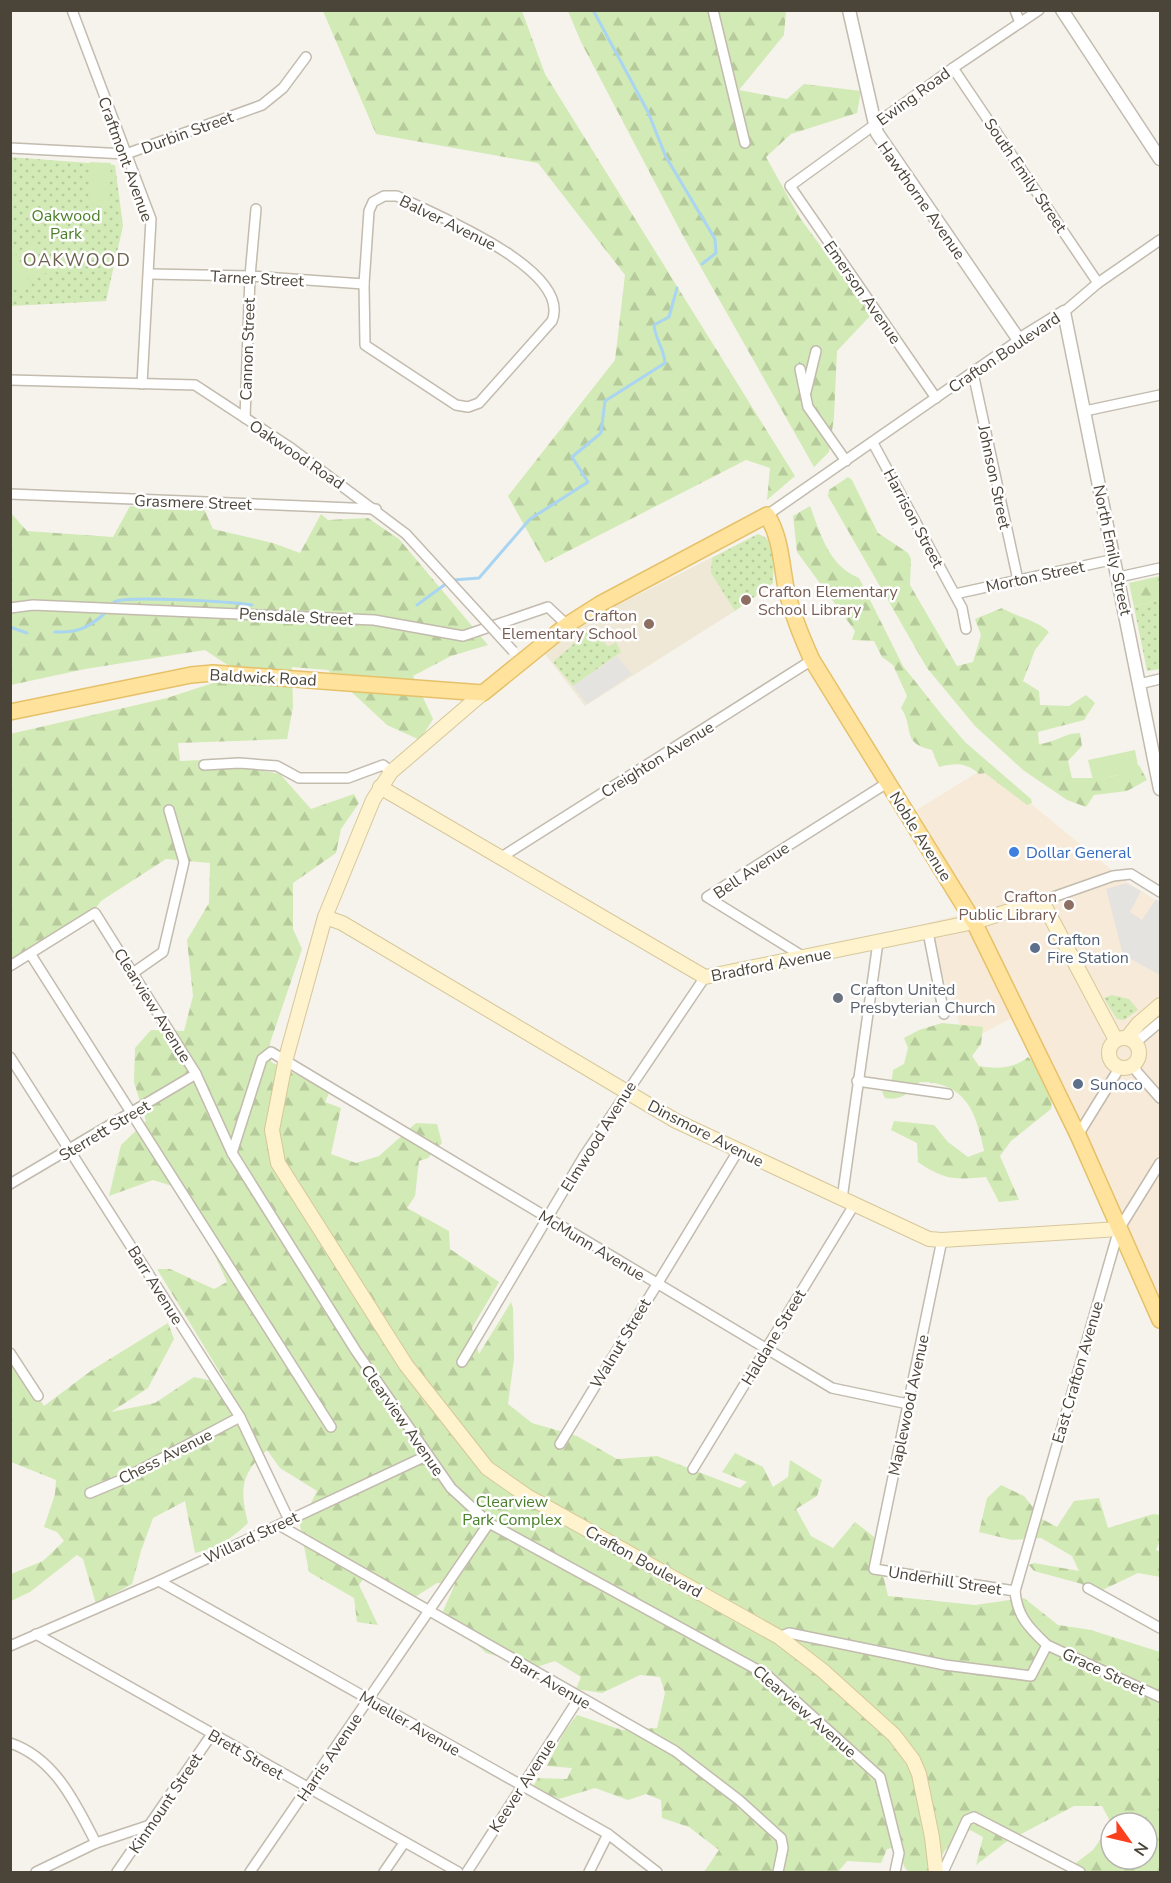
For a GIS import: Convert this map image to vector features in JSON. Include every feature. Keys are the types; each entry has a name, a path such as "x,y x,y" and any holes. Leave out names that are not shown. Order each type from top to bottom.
{"main road":[{"path":"483,693 517,656 600,604 767,515"},
{"name":"Noble Avenue","path":"767,515 777,532 786,587 797,626 812,660 974,922 1078,1135 1161,1320"},
{"name":"Baldwick Road","path":"10,712 191,675 213,673 483,693"},
{"name":"Crafton Boulevard","path":"483,693 391,772 380,787 325,917 286,1058 273,1119 274,1147 282,1170 406,1365 488,1468 527,1496 778,1637 822,1670 882,1722 905,1747 913,1760 923,1792 939,1872"},
{"name":"Bradford Avenue","path":"380,787 705,977 974,922 1042,901"},
{"path":"1042,901 1126,1040 1139,1056 1127,1066 1110,1056 1110,1046 1126,1040 1138,1024 1161,1005"},
{"name":"Dinsmore Avenue","path":"325,917 342,923 676,1121 929,1239 1119,1229"}],"street":[{"name":"Craftmont Avenue","path":"72,10 151,219 150,274 142,384"},
{"path":"713,10 745,143"},
{"name":"Hawthorne Avenue","path":"849,10 873,125 1019,340"},
{"path":"1015,10 1020,23"},
{"name":"Ewing Road","path":"790,186 953,68 1040,10"},
{"path":"1062,10 1161,159"},
{"name":"Durbin Street","path":"10,148 126,154 262,105 283,88 306,57"},
{"name":"South Emily Street","path":"953,68 1098,283"},
{"name":"Emerson Avenue","path":"790,186 936,398"},
{"name":"Balver Avenue","path":"384,196 398,196 506,251 550,292 556,311 552,321 491,393 479,403 468,407 456,405 365,345 364,284 369,212 373,202 384,196"},
{"name":"Cannon Street","path":"244,418 250,276 256,209"},
{"name":"Crafton Boulevard","path":"767,515 786,504 1019,340 1064,312 1098,283 1161,240"},
{"name":"Tarner Street","path":"150,274 250,276 364,284"},
{"name":"North Emily Street","path":"1064,312 1161,789"},
{"path":"806,394 816,351"},
{"path":"800,369 808,408 846,461"},
{"name":"Johnson Street","path":"973,373 1018,580"},
{"name":"Oakwood Road","path":"10,380 195,385 376,509 406,534 517,656"},
{"path":"1085,411 1161,395"},
{"name":"Harrison Street","path":"873,443 955,594 962,608 966,629"},
{"name":"Grasmere Street","path":"10,494 376,509"},
{"name":"Morton Street","path":"955,594 1115,559"},
{"path":"1119,577 1161,568"},
{"name":"Pensdale Street","path":"10,608 33,605 374,620 463,636 548,607 567,625"},
{"name":"Creighton Avenue","path":"500,858 812,660"},
{"path":"1139,684 1161,679"},
{"path":"204,765 239,763 278,766 300,778 348,778 383,765 391,772"},
{"name":"Bell Avenue","path":"804,958 707,897 887,783"},
{"path":"133,973 164,952 184,862 169,810"},
{"name":"Bradford Avenue","path":"1042,901 1113,876 1131,874 1161,891"},
{"name":"Clearview Avenue","path":"31,954 95,913 196,1074 232,1153 356,1350 426,1456 451,1488 489,1523 768,1675 880,1777 899,1853 897,1870"},
{"path":"928,932 944,1014"},
{"name":"Haldane Street","path":"693,1469 765,1350 848,1202 857,1081 878,942"},
{"path":"10,966 31,954 331,1427"},
{"name":"Elmwood Avenue","path":"462,1362 547,1218 626,1091 705,977"},
{"path":"1126,1040 1161,1022"},
{"path":"232,1153 262,1059 271,1052 286,1058"},
{"name":"Barr Avenue","path":"10,1057 240,1417 289,1520"},
{"name":"McMunn Avenue","path":"286,1058 765,1350 832,1388 908,1404"},
{"path":"1078,1135 1127,1066 1137,1072 1161,1098"},
{"name":"Sterrett Street","path":"10,1184 70,1151 196,1074"},
{"path":"857,1081 948,1094"},
{"name":"Walnut Street","path":"560,1444 738,1151"},
{"name":"East Crafton Avenue","path":"1015,1591 1119,1229 1161,1163"},
{"name":"Maplewood Avenue","path":"874,1569 942,1240"},
{"path":"10,1353 38,1396"},
{"name":"Chess Avenue","path":"90,1493 121,1480 240,1417"},
{"name":"Willard Street","path":"10,1646 159,1581 426,1456"},
{"name":"Harris Avenue","path":"250,1872 489,1523"},
{"name":"Barr Avenue","path":"279,1524 675,1751 781,1838 783,1848 778,1872"},
{"name":"Underhill Street","path":"874,1569 1015,1591"},
{"name":"Mueller Avenue","path":"159,1581 608,1834 657,1872"},
{"path":"1088,1588 1161,1628"},
{"name":"Grace Street","path":"1015,1591 1017,1608 1025,1624 1047,1645 1161,1697"},
{"name":"Brett Street","path":"36,1634 308,1790 458,1872"},
{"path":"778,1637 789,1634 945,1665 1031,1676 1047,1645"},
{"name":"Keever Avenue","path":"467,1872 579,1698"},
{"name":"Kinmount Street","path":"117,1872 212,1734"},
{"path":"10,1743 27,1749 53,1771 76,1805 96,1843"},
{"path":"939,1872 967,1820 974,1817 1080,1872"},
{"path":"36,1872 96,1843 150,1826"},
{"path":"589,1872 608,1834"},
{"path":"384,1872 404,1843"}],"shaded area":[{"name":"Crafton Elementary School","path":"758,534 768,538 773,583 735,611 585,706 545,654 594,617"},
{"path":"617,656 632,674 587,704 573,686"},
{"path":"986,767 1124,880 1160,903 1160,1324 1147,1302 1012,1018 966,1042 925,924 976,910 915,811"},
{"path":"1126,883 1141,891 1130,912 1142,920 1156,899 1160,902 1160,975 1123,955 1106,889"}],"green space":[{"path":"323,11 522,11 545,74 795,476 767,500 770,468 746,460 545,563 508,496 615,360 625,275 538,163 376,134"},
{"path":"568,11 786,11 784,35 739,90 787,99 804,84 861,91 857,113 791,134 766,157 800,218 871,315 837,351 834,417 829,452 814,467 682,234 581,42"},
{"name":"Oakwood Park","path":"10,157 115,165 123,226 106,301 11,306"},
{"path":"90,162 111,163 109,207 88,206"},
{"path":"33,244 48,272 34,280 19,251"},
{"path":"15,253 30,282 16,290 11,279 11,256"},
{"path":"848,477 852,480 878,533 908,553 911,559 910,585 957,666 973,662 981,635 975,619 1002,608 1038,624 1049,632 1035,650 1023,681 1039,691 1040,705 1069,706 1086,695 1095,703 1084,720 1038,732 1039,744 1080,733 1082,746 1068,761 1072,778 1116,776 1139,765 1147,780 1127,791 1094,795 1086,807 1067,800 1023,770 975,726 927,668 828,496 829,490"},
{"name":"Clearview Park Complex","path":"130,506 175,510 203,507 213,529 273,543 300,553 321,514 328,520 368,518 399,539 488,645 451,656 413,676 433,719 420,740 387,725 328,670 292,667 293,707 287,739 178,743 180,761 202,760 280,774 311,809 354,794 359,803 341,829 336,853 293,883 293,929 302,949 270,1043 271,1062 330,1091 325,1102 341,1108 331,1154 356,1163 379,1156 416,1123 437,1124 442,1143 428,1158 419,1161 415,1196 407,1208 449,1231 450,1249 499,1282 472,1328 479,1354 511,1302 514,1359 508,1404 532,1423 577,1436 617,1459 657,1456 740,1488 747,1482 722,1472 735,1453 763,1467 773,1487 788,1477 790,1460 822,1480 817,1496 796,1509 811,1536 833,1548 855,1522 874,1537 888,1596 975,1605 1024,1598 1058,1625 1091,1630 1160,1652 1160,1872 1064,1872 1093,1850 1099,1841 1099,1871 1159,1871 1159,1811 1105,1811 1102,1806 1074,1806 1006,1842 976,1865 983,1837 970,1830 946,1849 931,1872 909,1872 903,1863 904,1846 887,1849 881,1863 847,1861 838,1872 704,1872 719,1850 689,1827 662,1818 661,1800 646,1794 628,1800 595,1788 559,1799 533,1787 538,1778 567,1779 572,1768 547,1766 564,1732 577,1715 622,1730 657,1728 665,1693 660,1677 640,1675 602,1693 576,1689 581,1677 555,1661 537,1667 486,1653 443,1611 455,1584 437,1583 415,1597 369,1570 359,1585 378,1625 357,1622 354,1598 309,1572 300,1525 317,1491 280,1468 267,1450 252,1467 244,1483 243,1492 248,1523 224,1542 195,1553 185,1501 153,1518 132,1584 96,1604 83,1559 77,1555 30,1592 11,1601 11,1574 43,1561 64,1541 57,1532 44,1527 55,1494 56,1480 11,1462 10,1353 44,1406 92,1370 168,1323 174,1339 148,1388 111,1412 155,1403 194,1377 227,1384 157,1269 170,1269 214,1289 227,1282 185,1190 153,1180 109,1196 121,1145 146,1121 134,1082 135,1048 151,1030 184,1031 193,996 187,940 209,903 210,863 166,859 101,901 92,913 11,965 10,734 167,698 216,682 232,668 205,650 85,669 11,685 11,513 27,531 113,537"},
{"path":"810,506 827,548 840,566 859,578 903,666 965,742 1031,799 1032,803 1027,805 985,773 979,774 970,767 960,764 939,767 932,750 922,747 912,739 901,708 907,696 893,665 882,657 874,641 852,640 855,631 797,552 793,516"},
{"path":"758,534 769,542 772,548 773,583 735,611 711,573 712,558"},
{"path":"1160,576 1160,599 1134,607 1129,583"},
{"path":"1160,599 1160,669 1147,671 1134,607"},
{"path":"592,628 608,647 616,642 621,652 573,686 553,662"},
{"path":"1135,750 1139,771 1093,780 1088,760"},
{"path":"1112,995 1129,999 1138,1010 1124,1020 1117,1019 1104,998"},
{"path":"942,1023 983,1027 981,1044 972,1056 979,1066 1005,1067 1017,1064 1028,1057 1038,1068 1049,1088 1051,1109 1011,1141 1000,1156 1019,1200 999,1202 986,1177 950,1177 927,1168 918,1162 917,1143 891,1130 894,1121 934,1125 948,1142 968,1157 984,1151 972,1112 958,1093 948,1087 920,1082 909,1093 891,1099 885,1098 882,1092 892,1079 893,1070 904,1064 908,1048 904,1038 919,1030"},
{"path":"1001,1485 1024,1496 1042,1519 1057,1527 1074,1501 1099,1498 1108,1528 1153,1514 1160,1515 1160,1540 1156,1550 1160,1552 1160,1577 1138,1573 1092,1595 1082,1584 1034,1571 1029,1565 1034,1563 1079,1571 1072,1556 1041,1538 1012,1540 979,1532 987,1498"}],"waterway":[{"path":"593,10 648,112 666,157 715,239 716,253 702,264"},
{"path":"453,580 479,578 530,519 588,482 572,457 601,433 605,401 665,363 654,325 669,317 677,288"},
{"path":"417,605 447,583"},
{"path":"114,602 157,599 252,605"},
{"path":"55,632 82,629 104,614"},
{"path":"10,627 27,633"}],"place":[{"name":"Crafton Elementary School Library","path":"746,600"},
{"name":"Crafton Elementary School","path":"649,624"},
{"name":"Dollar General","path":"1014,852"},
{"name":"Crafton Public Library","path":"1069,905"},
{"name":"Crafton Fire Station","path":"1035,948"},
{"name":"Crafton United Presbyterian Church","path":"838,998"},
{"name":"Sunoco","path":"1078,1084"}],"district":[{"name":"OAKWOOD","path":"77,260"}]}
